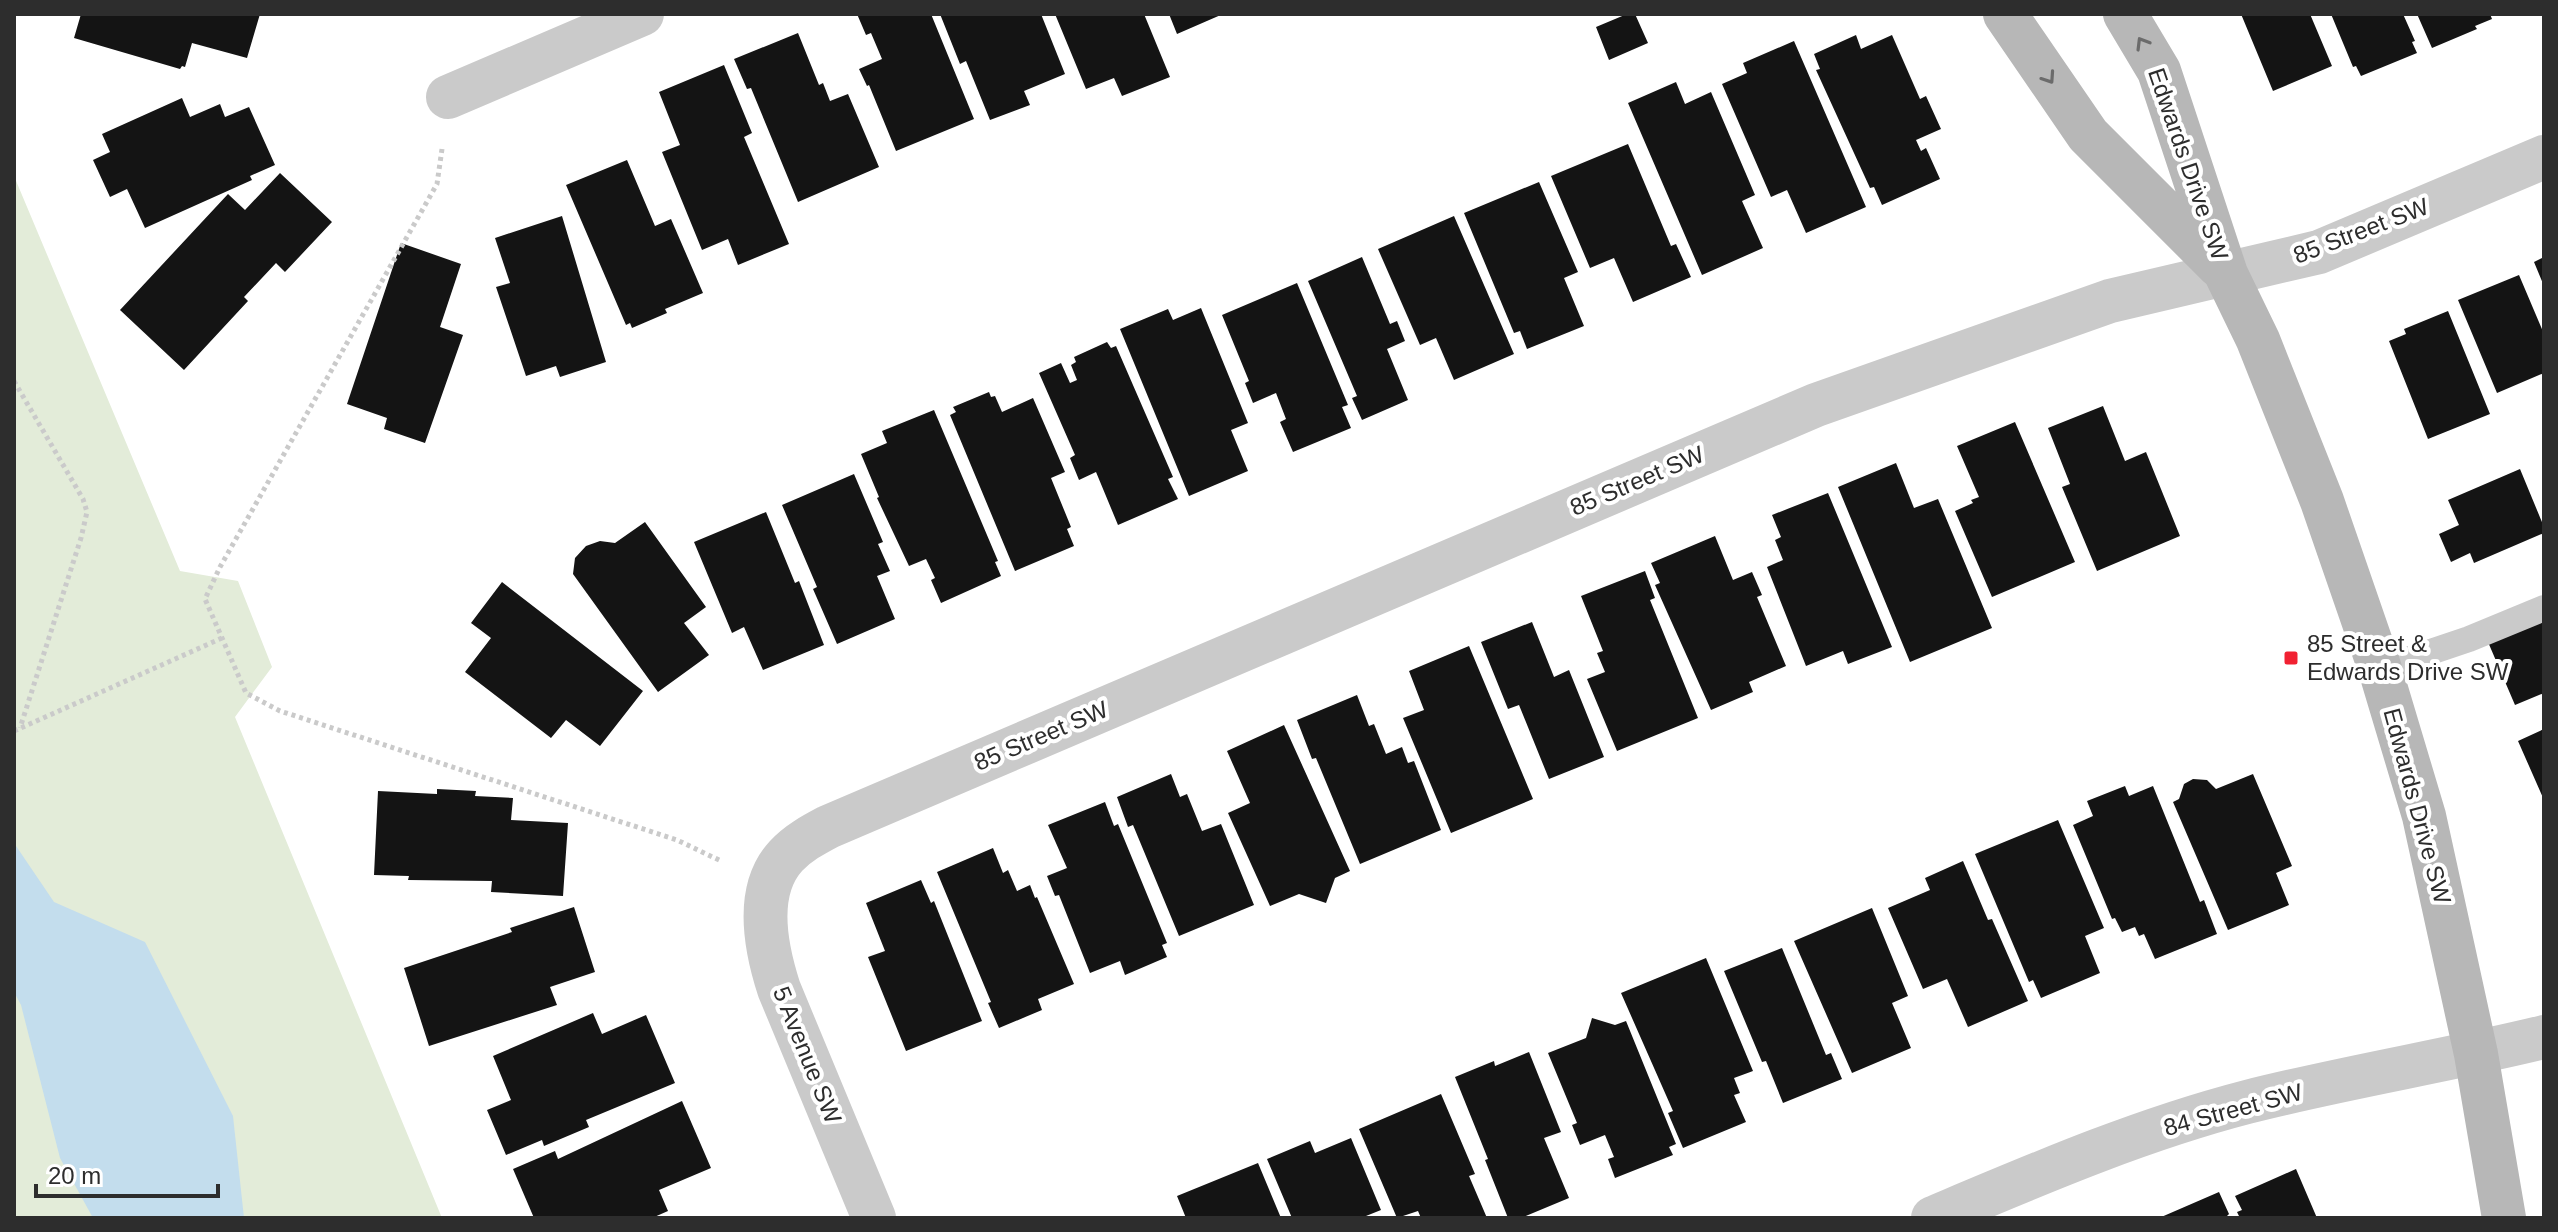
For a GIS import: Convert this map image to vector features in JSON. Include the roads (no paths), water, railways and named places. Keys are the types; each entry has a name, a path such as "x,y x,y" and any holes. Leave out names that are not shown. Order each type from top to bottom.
{"street":[{"path":"448,97 642,14"},
{"name":"Edwards Drive SW","path":"2005,14 2088,135 2226,274"},
{"name":"Edwards Drive SW","path":"2125,14 2159,71 2226,274 2258,340 2322,501 2380,669 2424,816 2476,1054 2504,1218"},
{"name":"85 Street SW","path":"770,886 784,858 801,843 828,827 1816,405 2110,301 2319,252 2544,157"},
{"name":"5 Avenue SW","path":"770,886 766,916 771,966 874,1218"},
{"name":"84 Street SW","path":"1933,1218 2039,1173 2191,1118 2248,1102 2544,1037"}],"lane":[{"path":"2380,669 2469,639 2544,608"}],"water":[{"path":"14,843 54,902 145,942 233,1116 244,1218 93,1218 60,1158 21,1005 14,992"}],"place":[{"name":"85 Street & Edwards Drive SW","path":"2291,658"}]}
